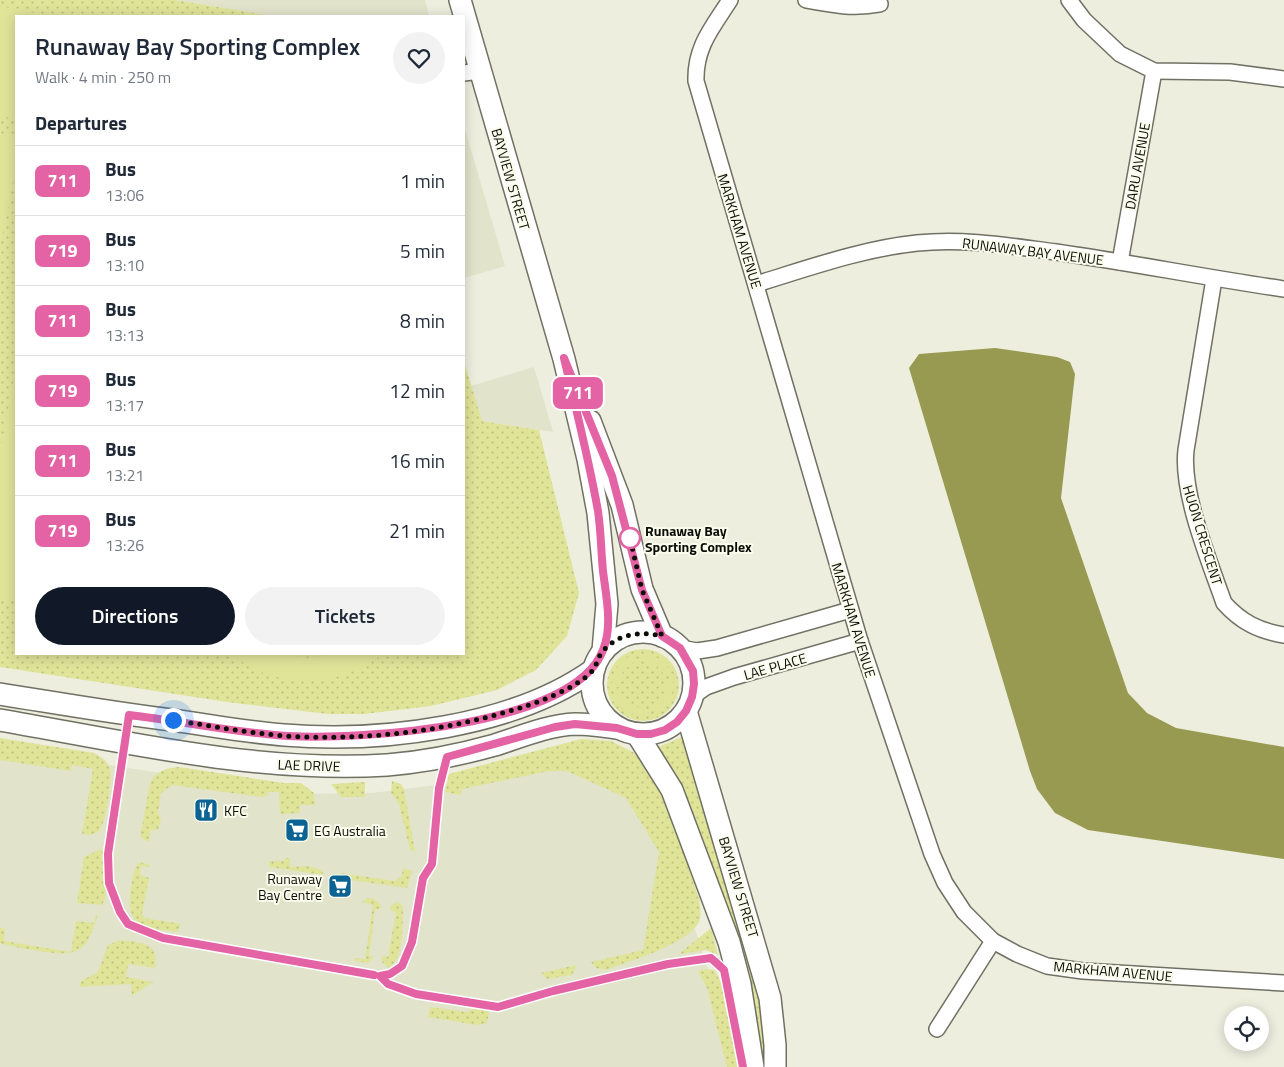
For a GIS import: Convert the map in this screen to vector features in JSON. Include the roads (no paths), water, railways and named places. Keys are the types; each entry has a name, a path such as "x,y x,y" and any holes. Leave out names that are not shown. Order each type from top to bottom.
{"main road":[{"name":"BAYVIEW STREET","path":"460,0 463,15"},
{"name":"BAYVIEW STREET","path":"465,29 472,72 564,358 612,476 642,590 662,636"},
{"name":"BAYVIEW STREET","path":"564,358 598,513 608,616 603,650"},
{"path":"637,633 662,636 680,648 693,671 694,684 689,704 677,722 665,730 651,734 637,734 617,728 604,717 595,703 591,687 593,670 603,650 624,636 637,633"},
{"name":"LAE DRIVE","path":"0,694 129,715 286,736 343,737 431,728 527,705 562,690 593,670"},
{"name":"BAYVIEW STREET","path":"689,704 770,998 776,1045 775,1067"},
{"name":"LAE DRIVE","path":"0,720 178,752 263,763 333,767 411,763 485,748 555,727 575,724 617,728"},
{"path":"411,763 419,745 431,728"},
{"name":"BAYVIEW STREET","path":"637,734 672,790 729,942 746,1016 753,1067"}],"street":[{"name":"MARKHAM AVENUE","path":"730,0 700,46 695,64 696,81 850,610 932,854 945,883 964,912 993,941 1016,954 1047,966 1083,971 1284,983"},
{"path":"806,0 839,7 860,8 880,4"},
{"path":"1070,0 1084,20 1120,54 1154,71 1230,72 1284,79"},
{"name":"DARU AVENUE","path":"1120,262 1154,71"},
{"name":"RUNAWAY BAY AVENUE","path":"756,284 850,255 919,242 961,241 1000,244 1120,262 1284,290"},
{"name":"HUON CRESCENT","path":"1214,279 1186,450 1184,467 1188,489 1224,602 1234,615 1249,626 1284,635"},
{"path":"680,648 697,651 717,648 850,610"},
{"name":"LAE PLACE","path":"689,704 706,688 734,677 860,641"},
{"path":"937,1029 993,941"}],"place":[{"name":"Runaway Bay Sporting Complex","path":"630,538"},
{"name":"KFC","path":"206,810"},
{"name":"EG Australia","path":"297,830"},
{"name":"Runaway Bay Centre","path":"340,886"}]}
